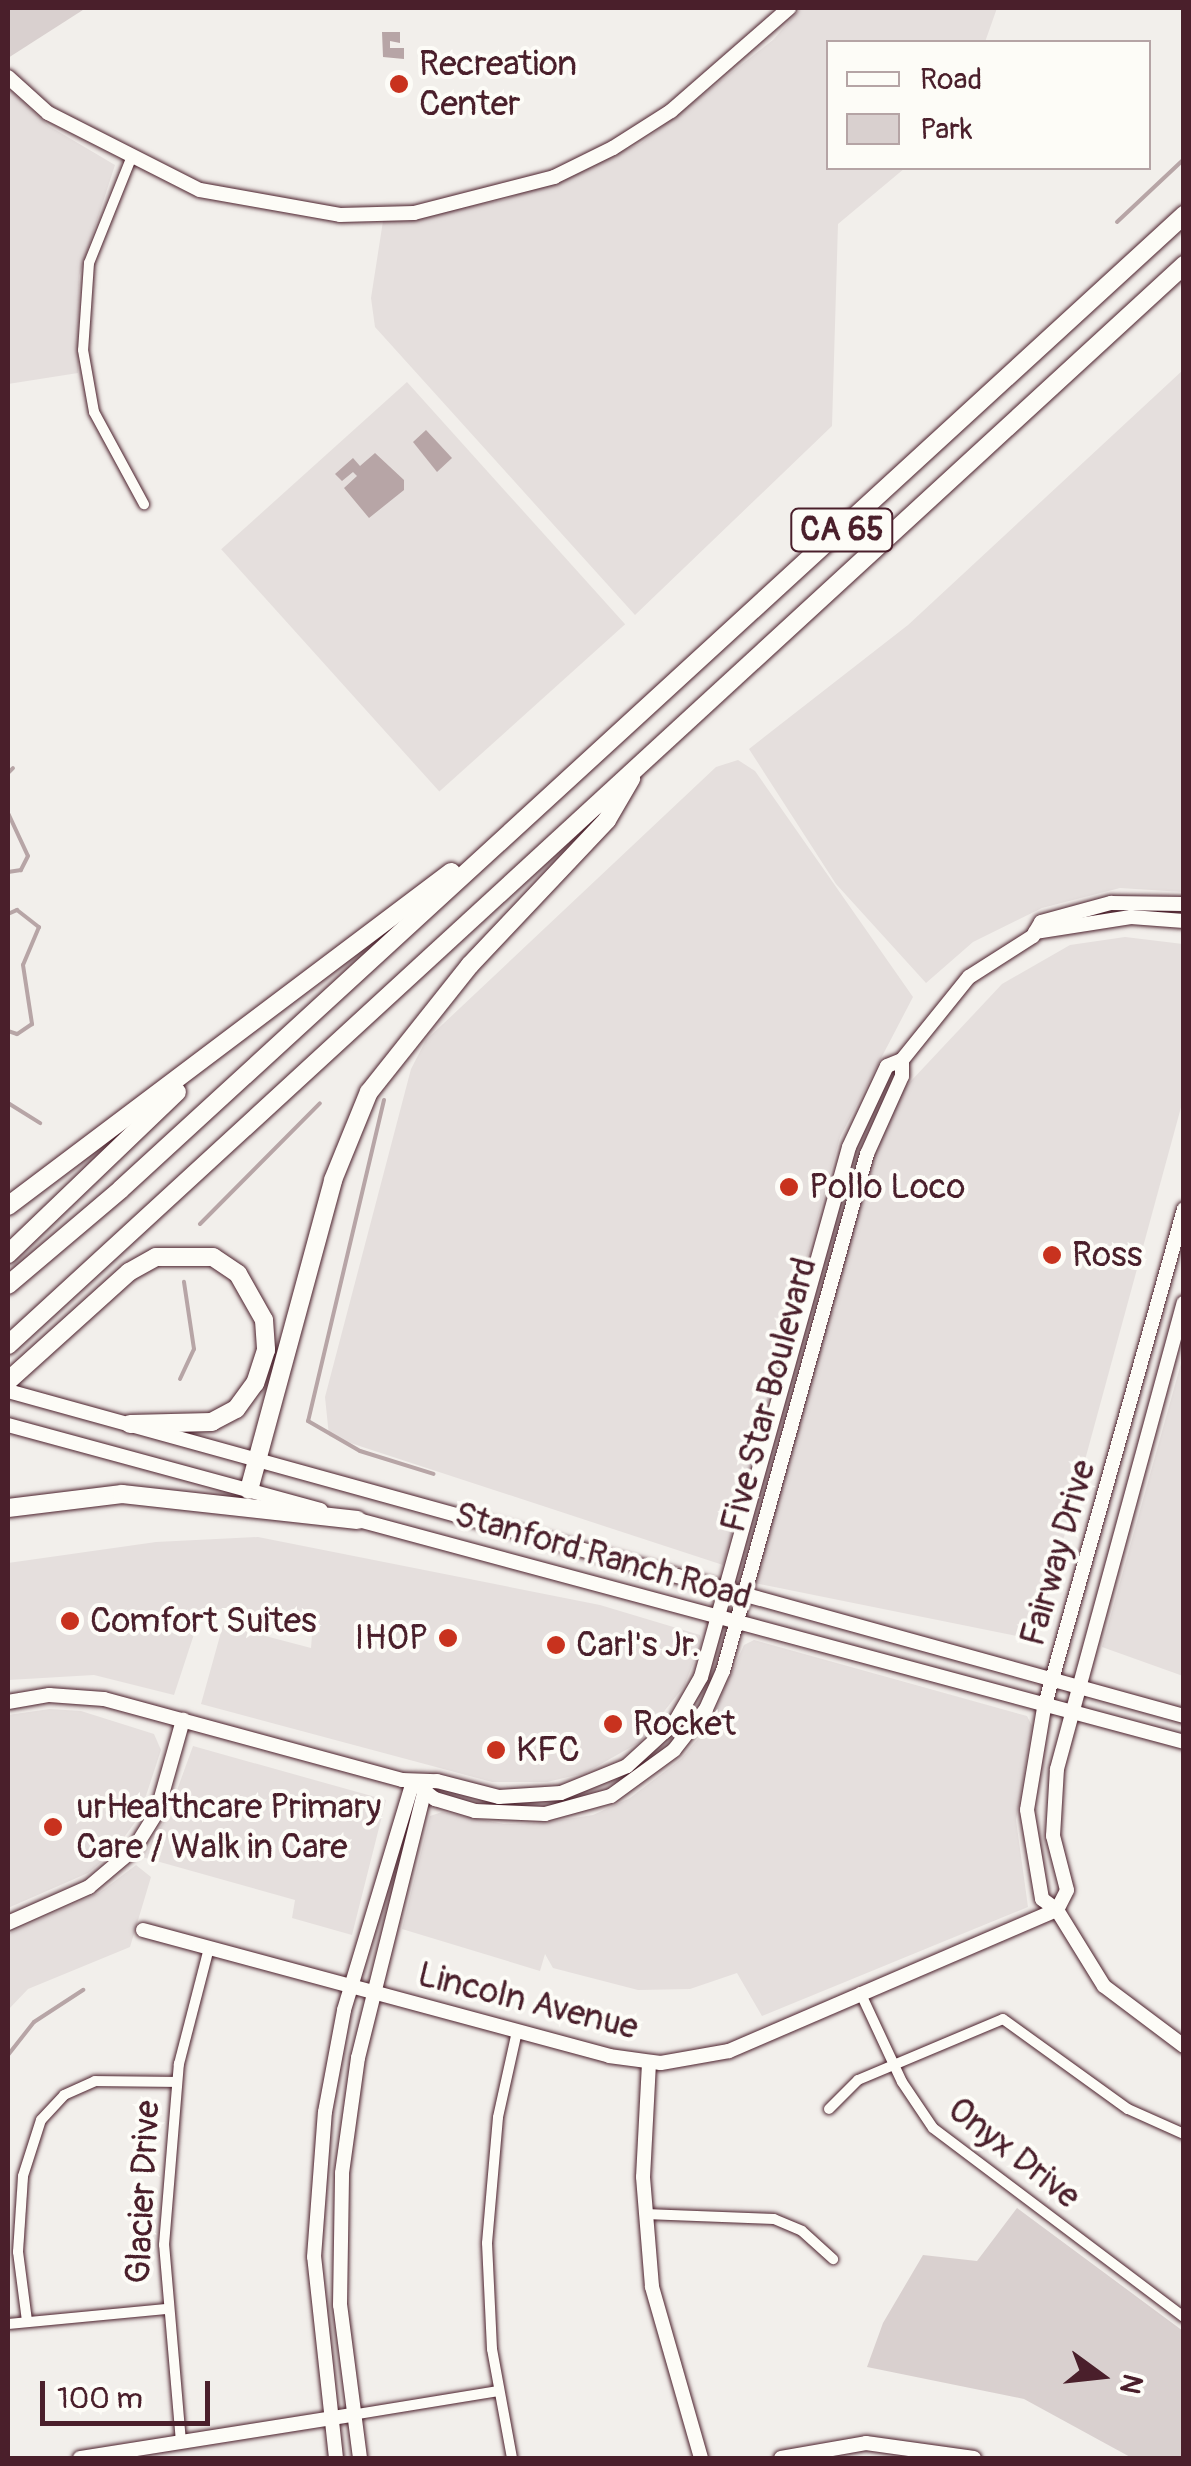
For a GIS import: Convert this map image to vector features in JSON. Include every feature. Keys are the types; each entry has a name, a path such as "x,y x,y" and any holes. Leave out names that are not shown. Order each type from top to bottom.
{"highway":[{"name":"CA 65","path":"8,1285 1184,215"},
{"name":"CA 65","path":"8,1345 1184,265"},
{"path":"248,1490 333,1180 370,1092 447,991 607,820 641,762"},
{"path":"8,1206 498,842"},
{"path":"8,1254 259,1018"},
{"path":"8,1381 129,1272 156,1257 213,1257 238,1274 264,1320 266,1350 255,1383 236,1409 212,1422 130,1424"},
{"path":"8,1508 122,1494 358,1520"}],"street":[{"path":"8,77 48,114 130,160 200,190 340,215 414,213 480,201 554,177 613,148 671,110 789,8"},
{"path":"130,160 92,253 83,338 94,412 144,504"},
{"name":"Five Star Boulevard","path":"8,1702 86,1696 422,1785 499,1797 562,1793 627,1766 676,1722 702,1677 849,1146 887,1066 902,1060 969,977 1035,932 1041,922 1095,906 1184,904"},
{"name":"Five Star Boulevard","path":"1035,932 1132,917 1184,921"},
{"name":"Five Star Boulevard","path":"422,1785 475,1812 522,1816 587,1806 656,1768 706,1710 737,1625 874,1132 902,1076 902,1060"},
{"name":"Fairway Drive","path":"1184,1209 1044,1708 1027,1786 1028,1836 1042,1899 1057,1910 1104,1986 1184,2046"},
{"name":"Fairway Drive","path":"1057,1910 1067,1890 1053,1802 1071,1715 1184,1304"},
{"path":"1140,1369 1164,1375"},
{"name":"Stanford Ranch Road","path":"8,1391 1184,1716"},
{"name":"Stanford Ranch Road","path":"8,1425 1044,1708 1184,1742"},
{"path":"759,1468 779,1474"},
{"path":"8,1924 89,1887 134,1850 157,1812 182,1720"},
{"path":"656,1768 676,1722"},
{"path":"336,2458 316,2307 315,2217 325,2112 351,1986 422,1785"},
{"path":"360,2458 352,2415 339,2218 348,2114 422,1785"},
{"path":"522,1816 562,1793"},
{"name":"Lincoln Avenue","path":"143,1930 517,2032 649,2063 729,2051 1057,1910"},
{"name":"Glacier Drive","path":"180,2442 166,2309 164,2245 176,2082 209,1948"},
{"name":"Onyx Drive","path":"860,1992 911,2100 945,2140 1184,2316"},
{"path":"829,2109 858,2080 1004,2019 1110,2097 1184,2134"},
{"path":"512,2458 498,2390 488,2206 498,2117 517,2032"},
{"path":"649,2063 644,2214 659,2323 700,2458"},
{"path":"27,2321 18,2252 21,2195 26,2157 41,2120 64,2096 95,2080 133,2076 176,2082"},
{"path":"644,2214 774,2219 802,2231 833,2259"},
{"path":"8,2324 166,2309"},
{"path":"80,2458 498,2390"},
{"path":"781,2458 866,2444 974,2458"}],"shaded area":[{"path":"801,8 997,8 986,40 826,40 826,170 903,170 838,224 832,426 635,615 375,327 371,298 383,221 504,200 640,144 773,40"},
{"path":"382,32 400,32 400,43 390,41 390,48 404,48 404,59 383,57"},
{"path":"8,88 49,126 115,165 79,276 78,373 8,384"},
{"path":"1183,370 1183,892 1120,888 1042,908 973,942 926,983 836,884 749,749 908,625"},
{"path":"407,382 625,624 439,792 221,549"},
{"path":"426,430 452,458 437,472 413,442"},
{"path":"375,453 404,480 404,490 369,518 344,488 357,476 353,472 342,481 335,474 353,458 360,466"},
{"path":"738,760 755,771 913,997 840,1137 723,1565 329,1436 325,1397 411,1069 426,1040 716,767"},
{"path":"1125,937 1183,944 1183,1100 1036,1640 754,1583 872,1151 896,1097 1002,984 1070,945"},
{"path":"1183,1356 1184,1676 1102,1647"},
{"path":"258,1537 600,1605 700,1635 702,1642 684,1686 640,1742 585,1773 547,1782 492,1782 201,1704 223,1625 311,1648 312,1635 221,1609 201,1613 174,1695 94,1675 8,1680 8,1563 156,1542"},
{"path":"754,1640 1027,1716 1032,1726 1016,1820 1028,1907 762,2016 737,1973 690,1989 638,1990 553,1968 545,1954 540,1971 402,1929 430,1816 442,1812 504,1824 541,1823 593,1815 630,1798 681,1759 707,1728 744,1645"},
{"path":"50,1709 81,1711 154,1734 161,1750 139,1817 114,1851 88,1873 8,1908 8,1715"},
{"path":"193,1746 386,1800 352,1935 292,1918 295,1900 142,1857 168,1815"},
{"path":"136,1865 151,1877 130,1947 28,1989 8,2010 8,1934 99,1893"}],"green space":[{"path":"8,8 86,8 8,58"},
{"path":"1017,2208 1183,2331 1183,2458 1132,2458 1024,2399 867,2367 883,2323 923,2255 977,2261"}],"waterway":[{"path":"1117,222 1184,159"},
{"path":"8,773 13,768"},
{"path":"8,813 28,856 21,870 8,872"},
{"path":"8,914 17,910 39,927 23,965 32,1024 17,1034 8,1031"},
{"path":"384,1100 308,1421 360,1451 434,1474"},
{"path":"8,1103 40,1123"},
{"path":"200,1224 320,1103"},
{"path":"180,1379 194,1349 184,1282"},
{"path":"8,2055 34,2022 83,1990"}],"place":[{"name":"Recreation Center","path":"399,84"},
{"name":"Pollo Loco","path":"789,1187"},
{"name":"Ross","path":"1052,1255"},
{"name":"Comfort Suites","path":"70,1621"},
{"name":"IHOP","path":"448,1638"},
{"name":"Carl's Jr.","path":"556,1645"},
{"name":"Rocket","path":"613,1724"},
{"name":"KFC","path":"496,1750"},
{"name":"urHealthcare Primary Care / Walk in Care","path":"53,1827"}]}
